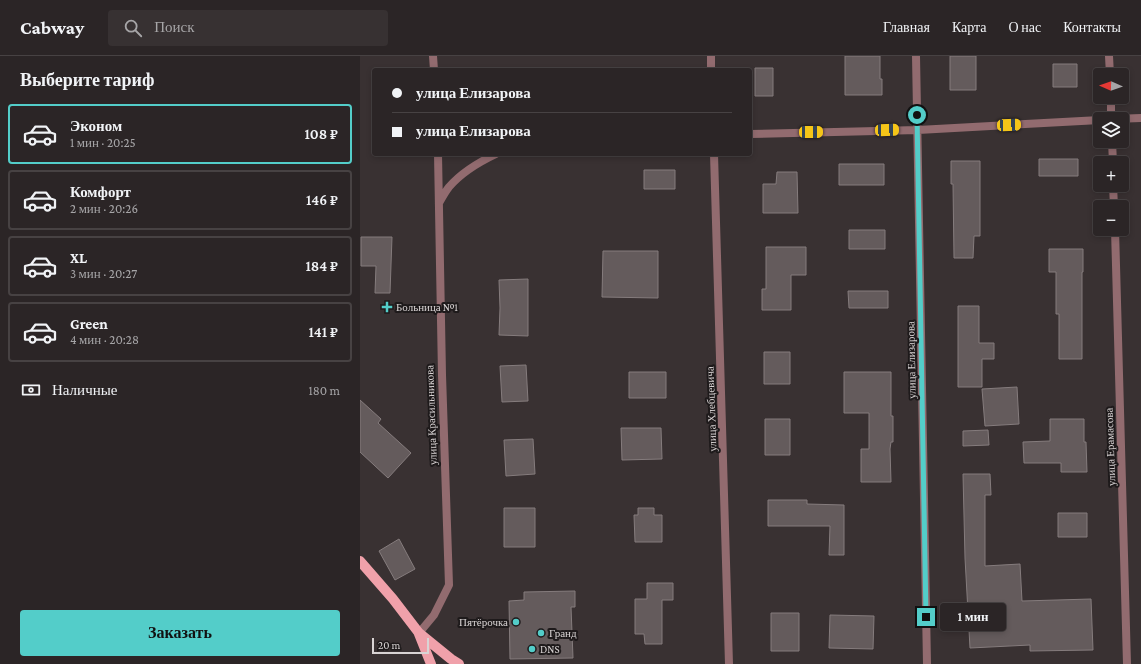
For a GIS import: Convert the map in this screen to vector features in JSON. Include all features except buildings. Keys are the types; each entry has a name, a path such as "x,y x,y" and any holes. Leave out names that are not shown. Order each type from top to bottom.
{"main road":[{"path":"360,561 393,599 419,633 459,664"},
{"path":"419,633 431,664"}],"street":[{"path":"433,56 434,68"},
{"path":"711,56 711,68"},
{"name":"улица Елизарова","path":"916,56 927,664"},
{"path":"1109,56 1110,68"},
{"path":"1129,118 1141,118"},
{"path":"752,134 918,130 1093,120"},
{"name":"улица Красильникова","path":"419,633 434,615 450,585 442,375 438,156"},
{"path":"439,204 449,188 459,177 492,156"},
{"name":"улица Хлебцевича","path":"714,156 729,664"},
{"name":"улица Ерамасова","path":"1115,236 1127,664"}],"place":[{"name":"Больница №1","path":"387,307"},
{"name":"Пятёрочка","path":"516,622"},
{"name":"Гранд","path":"541,633"},
{"name":"DNS","path":"532,649"}],"route":[{"path":"917,115 926,617"}]}
